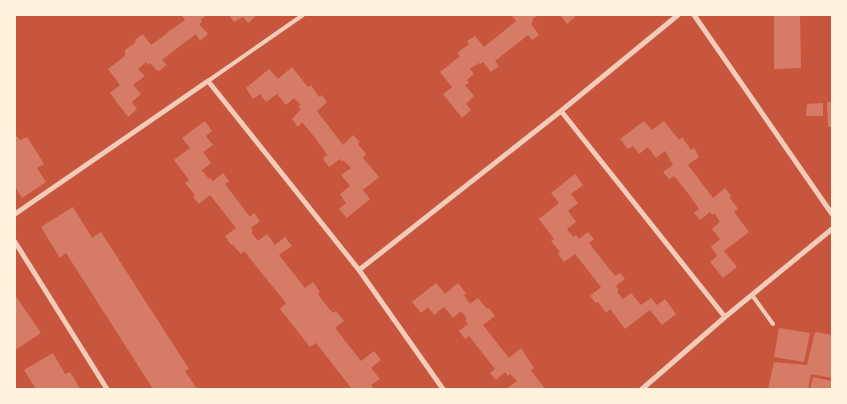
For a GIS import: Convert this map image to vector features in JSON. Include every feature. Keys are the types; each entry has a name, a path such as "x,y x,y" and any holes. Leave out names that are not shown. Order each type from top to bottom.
{"street":[{"path":"358,270 560,111 678,15"},
{"path":"694,15 832,214"},
{"path":"15,214 208,81 358,270 443,389"},
{"path":"560,111 725,317"},
{"path":"642,389 725,317 832,229"},
{"path":"15,242 107,389"}],"lane":[{"path":"208,81 303,15"},
{"path":"752,296 773,324"}],"building":[{"path":"181,15 206,15 199,24 208,34 200,41 196,34 180,46 162,60 167,65 159,71 146,62 138,69 145,76 133,85 141,94 132,102 137,109 128,117 110,93 120,85 108,69 125,56 125,50 143,34 151,45 185,20"},
{"path":"229,15 257,15 248,23 243,17 234,22"},
{"path":"511,15 538,15 532,20 531,24 539,35 532,40 528,35 495,61 499,66 491,72 483,62 470,69 474,74 467,80 469,83 465,85 474,96 466,104 471,110 462,118 443,94 452,87 440,72 460,56 457,53 469,44 467,41 475,36 484,47 516,21"},
{"path":"560,15 574,15 575,17 567,24"},
{"path":"774,15 800,15 801,68 774,69"},
{"path":"292,67 308,87 311,85 319,97 322,95 327,102 317,111 343,145 353,135 360,142 358,144 366,154 363,158 379,177 363,190 370,199 347,218 339,209 346,203 340,194 350,186 341,175 351,168 340,159 329,167 323,159 326,155 328,156 316,139 302,122 298,127 292,119 301,109 298,107 301,105 294,98 286,105 277,94 266,102 260,94 253,99 246,88 269,69 278,79"},
{"path":"827,102 832,102 832,127 828,127"},
{"path":"823,103 823,116 806,116 807,104"},
{"path":"205,121 212,131 206,136 213,145 203,152 211,163 202,170 213,181 223,173 229,181 225,184 250,217 254,213 260,221 251,228 253,231 251,232 258,241 267,234 275,245 285,237 292,246 279,255 305,288 313,282 325,304 333,313 336,311 344,321 335,328 361,361 374,351 381,360 371,368 380,379 371,385 374,389 352,389 316,343 310,347 280,309 286,303 244,251 241,254 225,236 236,228 210,195 199,204 193,197 195,195 185,183 189,180 174,160 190,148 182,138"},
{"path":"644,121 652,130 664,121 679,140 682,137 691,150 694,148 699,157 688,165 713,198 725,188 738,209 734,212 749,232 724,251 737,267 723,278 710,262 717,256 711,247 720,239 712,229 720,222 714,213 712,215 710,212 700,220 694,213 699,209 687,192 674,176 669,179 663,172 673,165 665,151 656,158 648,147 639,154 633,146 628,149 620,139"},
{"path":"15,134 20,140 27,137 44,164 37,168 46,182 22,198 15,186"},
{"path":"575,174 583,185 571,194 578,203 568,211 576,222 567,229 573,237 576,235 579,239 588,232 594,239 589,243 615,276 620,273 625,279 616,286 619,290 617,292 623,299 631,293 641,305 651,298 657,305 665,299 676,314 662,325 650,310 625,329 610,309 606,313 598,302 596,303 590,296 601,287 575,254 564,262 558,254 560,252 551,241 554,239 539,219 559,203 551,193"},
{"path":"73,207 92,238 101,232 189,369 185,371 197,389 153,389 66,253 60,258 41,227"},
{"path":"436,283 445,294 458,283 466,293 464,295 470,304 478,298 487,309 489,308 495,316 483,325 509,358 521,348 534,368 531,370 545,389 506,389 517,381 505,372 496,380 490,373 495,369 469,336 465,339 459,331 468,324 461,311 453,318 444,307 434,315 428,307 421,313 412,302"},
{"path":"15,295 41,333 15,350"},
{"path":"779,328 810,333 804,362 774,357"},
{"path":"815,332 832,335 832,378 811,374 808,389 768,389 774,362 807,365"},
{"path":"53,353 65,374 70,372 80,389 36,389 24,370"},
{"path":"813,377 832,381 832,389 810,389"}]}
